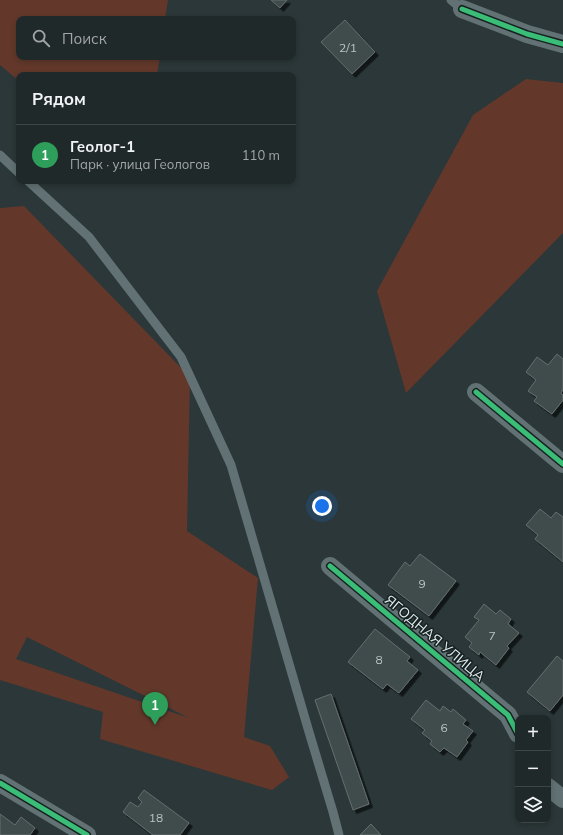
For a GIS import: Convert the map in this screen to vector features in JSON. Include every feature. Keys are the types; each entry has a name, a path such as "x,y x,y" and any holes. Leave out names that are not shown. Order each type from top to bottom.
{"street":[{"path":"457,5 527,34 563,44"},
{"path":"476,392 563,464"},
{"name":"ЯГОДНАЯ УЛИЦА","path":"330,566 508,715 515,728"},
{"path":"0,782 87,835"},
{"path":"551,789 563,799"}],"lane":[{"path":"0,155 16,170"},
{"path":"31,184 89,237 181,357 231,465 339,835"}],"shaded area":[{"path":"0,0 168,0 165,16 16,16 16,60 160,60 158,72 16,72 16,78 0,65"},
{"path":"526,79 563,83 563,233 406,393 377,291 473,115"},
{"path":"24,206 190,377 187,531 258,578 244,737 270,746 289,777 272,790 100,739 103,712 0,680 0,208","holes":["27,637 189,718 16,659"]}],"building":[{"path":"271,0 287,0 280,8"},
{"path":"345,20 375,52 352,74 321,42"},
{"path":"557,354 563,359 563,389 561,393 563,395 563,400 552,414 534,401 537,397 528,391 536,380 526,372 537,357 548,365"},
{"path":"540,509 551,518 556,512 563,517 563,562 535,539 538,535 526,525"},
{"path":"420,554 456,581 429,616 388,585 405,562 410,566"},
{"path":"484,604 496,614 500,610 511,619 508,624 519,633 507,646 509,648 496,665 480,652 479,655 469,647 472,643 465,637 479,620 474,617"},
{"path":"375,629 410,657 407,661 418,670 399,693 387,684 383,689 348,662"},
{"path":"557,656 563,661 563,695 550,711 527,692"},
{"path":"331,694 369,804 353,810 315,700"},
{"path":"426,700 440,711 443,706 451,712 453,709 466,720 463,724 473,731 466,740 468,742 457,757 444,748 440,752 430,744 432,741 422,733 425,730 411,719"},
{"path":"144,790 189,823 180,835 153,835 123,812 130,802 138,807 142,802 138,798"},
{"path":"0,814 15,825 21,817 35,828 30,835 0,835"},
{"path":"371,824 381,835 360,835"}],"cycle path":[{"path":"462,9 527,34 563,44"},
{"path":"476,392 563,464"},
{"path":"330,566 508,715 515,728"},
{"path":"0,783 87,835"}],"place":[{"name":"Геолог-1","path":"155,725"}]}
